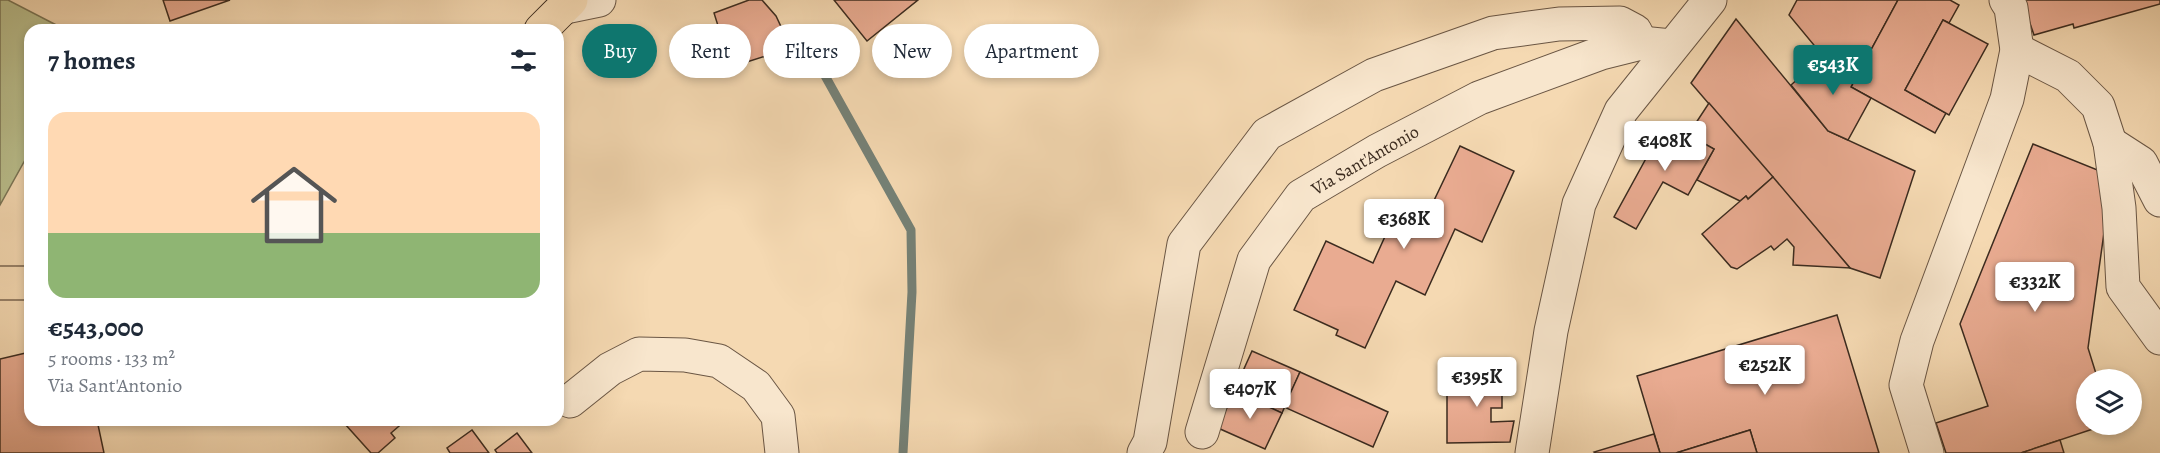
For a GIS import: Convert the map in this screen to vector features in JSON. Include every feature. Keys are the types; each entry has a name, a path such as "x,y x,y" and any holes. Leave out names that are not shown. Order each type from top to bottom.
{"main road":[{"path":"547,24 568,4"},
{"path":"0,283 24,283"}],"street":[{"path":"568,4 599,0"},
{"path":"1532,453 1551,331 1580,204 1621,111 1656,45 1710,0"},
{"path":"1927,453 1906,385 1917,341 2007,99 2017,50 2011,8 2006,0"},
{"path":"1144,453 1149,442 1184,244 1267,134 1374,75 1493,33 1559,24 1620,23 1656,45"},
{"name":"Via Sant'Antonio","path":"1202,432 1254,260 1301,196 1377,151 1479,98 1601,53 1656,45"},
{"path":"2017,50 2068,76 2098,106 2110,143 2120,208 2123,287 2160,338"},
{"path":"2110,143 2140,163 2160,200"},
{"path":"570,401 610,369 639,354 685,355 719,361 756,386 778,416 782,453"}],"green space":[{"path":"0,0 8,0 54,24 24,24 24,162 0,205"}],"building":[{"path":"163,0 230,0 170,21"},
{"path":"749,0 762,0 780,24 763,24 763,57 751,61 751,24 717,24 714,13"},
{"path":"834,0 918,0 888,24 872,24 872,37 867,41 860,32 860,24 853,24"},
{"path":"1797,0 1898,0 1859,72 1818,50 1789,15"},
{"path":"1898,0 1950,0 1959,5 1949,23 1943,20 1905,90 1946,113 1935,133 1851,87"},
{"path":"2022,0 2160,0 2160,4 2074,28 2073,24 2034,35"},
{"path":"1736,19 1828,131 1915,171 1880,278 1850,268 1691,83"},
{"path":"1943,20 1988,44 1949,115 1905,90"},
{"path":"1826,54 1859,72 1851,87 1871,98 1848,140 1828,131 1791,85"},
{"path":"1709,103 1773,177 1748,199 1746,196 1740,201 1697,180 1714,149 1688,135"},
{"path":"1666,122 1714,149 1688,195 1663,182 1636,229 1614,217"},
{"path":"2033,144 2100,171 2107,211 2088,348 2095,369 2076,369 2076,435 2021,453 1946,453 1936,423 1988,406 1960,324"},
{"path":"1460,146 1514,171 1482,242 1455,229 1425,295 1396,281 1365,348 1336,335 1338,330 1294,310 1326,241 1373,263 1401,201 1428,213"},
{"path":"1773,177 1850,268 1793,265 1794,247 1787,239 1774,250 1771,246 1737,269 1731,267 1702,234 1746,196 1748,199"},
{"path":"1837,315 1879,453 1757,453 1750,430 1676,453 1660,453 1637,376"},
{"path":"1252,351 1300,372 1282,413 1234,391"},
{"path":"24,353 24,426 98,426 104,453 0,453 0,359"},
{"path":"1460,367 1502,367 1502,408 1491,408 1491,422 1514,421 1510,442 1447,443 1447,394 1460,394"},
{"path":"1300,372 1388,412 1373,447 1284,407"},
{"path":"1234,391 1282,413 1265,449 1218,428"},
{"path":"347,426 399,426 391,433 395,438 378,453 371,453"},
{"path":"472,430 489,453 450,453 447,448"},
{"path":"1750,430 1757,453 1676,453"},
{"path":"517,433 532,453 497,453 495,450"},
{"path":"1654,434 1660,453 1594,452"},
{"path":"2060,440 2064,453 2021,453"}],"waterway":[{"path":"826,78 911,230 912,292 903,453"}]}
